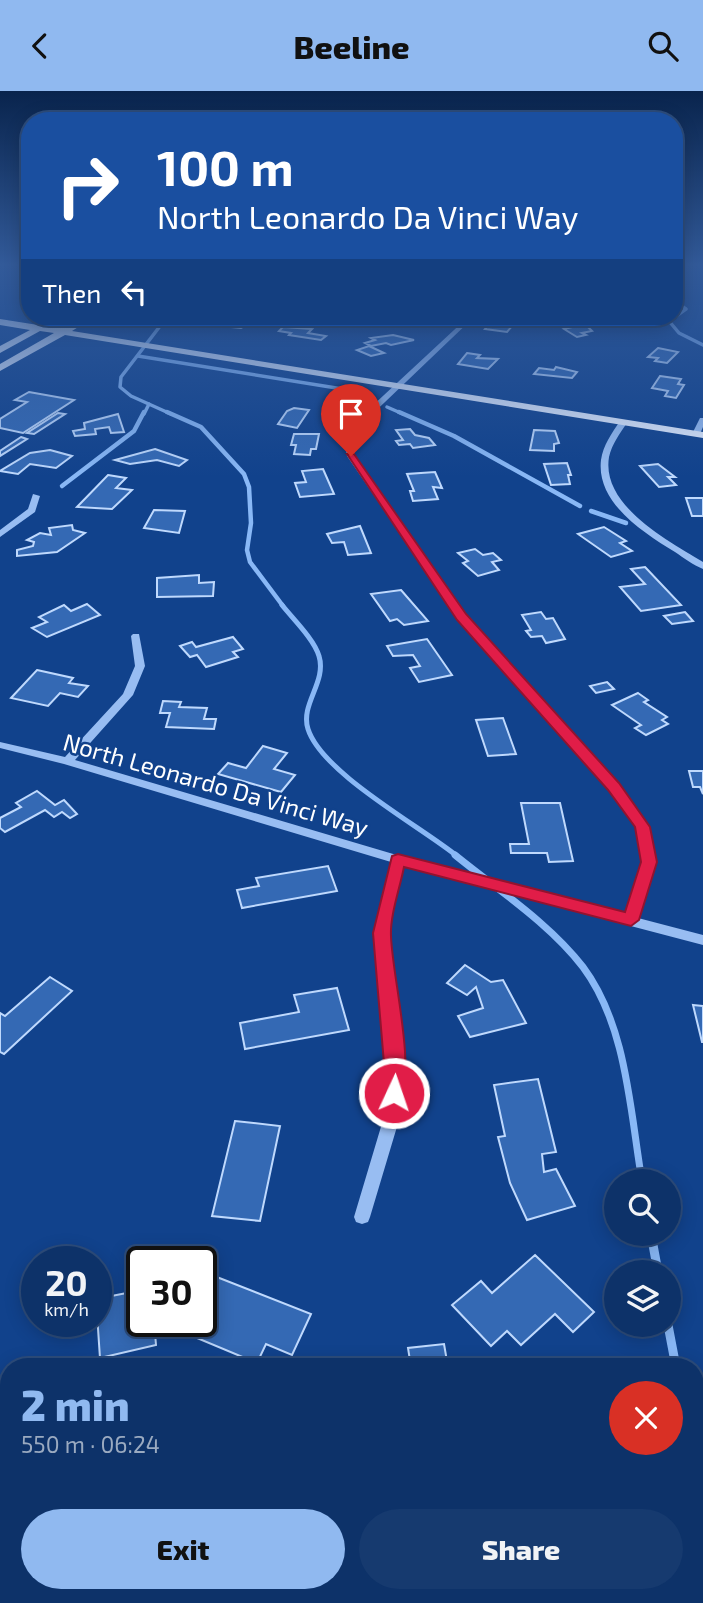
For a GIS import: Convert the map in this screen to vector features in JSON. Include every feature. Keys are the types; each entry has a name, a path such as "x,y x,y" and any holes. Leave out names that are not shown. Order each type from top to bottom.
{"main road":[{"path":"0,350 26,336"},
{"path":"0,369 56,336"},
{"path":"83,336 623,422 701,427"},
{"path":"155,336 701,427"}],"street":[{"path":"452,336 397,386 352,434 349,444 351,456 462,617 613,786 642,827 649,862 631,920"},
{"path":"623,422 611,442 605,467 614,495 638,522 703,566"},
{"path":"0,534 32,510 36,496"},
{"path":"67,761 128,695 140,666 136,636"},
{"name":"North Leonardo Da Vinci Way","path":"0,745 67,761 398,860 703,940"},
{"path":"362,1217 391,1120 396,1066 382,933 398,860"}],"building":[{"path":"293,336 326,336 321,340"},
{"path":"395,336 414,340 371,346 365,343 375,340 371,338"},
{"path":"369,346 384,353 371,356 357,350"},
{"path":"658,348 678,352 667,363 648,357"},
{"path":"467,353 480,355 477,358 498,359 488,369 458,364"},
{"path":"556,367 577,372 572,378 534,374 539,368 554,370"},
{"path":"660,376 681,379 678,384 684,385 676,398 665,396 668,391 652,388"},
{"path":"29,392 74,400 23,433 0,428 0,419 27,402 15,400"},
{"path":"294,408 309,410 297,428 278,424 287,411"},
{"path":"58,413 65,414 34,434 27,433"},
{"path":"118,414 124,432 111,433 109,427 95,429 96,434 75,436 73,431 85,429 84,423"},
{"path":"410,429 415,435 429,438 435,445 413,448 410,444 399,445 396,441 403,440 396,430"},
{"path":"534,430 555,431 559,443 554,444 554,451 530,450"},
{"path":"294,434 319,434 316,449 311,449 310,455 294,454 296,445 291,445"},
{"path":"21,437 27,439 0,456 0,451"},
{"path":"155,449 187,460 179,466 157,460 130,464 115,460"},
{"path":"50,450 72,456 56,468 30,464 18,474 0,471 30,453"},
{"path":"567,463 571,475 568,475 570,484 551,485 544,464"},
{"path":"658,464 675,477 668,477 676,485 659,487 640,466"},
{"path":"323,469 334,494 300,497 295,483 306,482 302,471"},
{"path":"435,472 442,488 433,487 438,499 413,501 410,491 414,491 407,474"},
{"path":"108,475 126,478 116,488 132,490 112,509 77,507"},
{"path":"686,498 703,498 703,516 692,516"},
{"path":"154,510 185,511 179,533 144,528"},
{"path":"72,525 73,530 85,533 57,552 17,556 17,550 33,546 34,542 27,540 40,533 51,535 49,528"},
{"path":"360,526 371,553 348,555 344,542 332,543 327,534"},
{"path":"604,527 626,541 620,543 632,551 611,557 578,534"},
{"path":"475,549 483,555 493,553 501,560 492,562 499,570 478,576 463,563 468,561 458,553"},
{"path":"645,567 681,605 641,611 620,587 645,584 631,569"},
{"path":"199,575 199,583 214,582 213,596 157,597 157,578"},
{"path":"401,590 428,621 404,625 397,619 390,621 371,594"},
{"path":"87,604 100,615 47,637 32,628 47,622 39,617 64,605 71,611"},
{"path":"541,612 546,619 553,618 565,639 546,643 542,636 531,637 526,631 531,630 522,615"},
{"path":"685,612 693,621 672,624 664,616"},
{"path":"233,637 243,649 233,652 238,657 206,667 197,655 190,657 180,646 192,642 196,647"},
{"path":"427,639 452,675 419,682 410,668 420,666 413,655 393,656 387,646"},
{"path":"37,670 73,678 69,683 88,686 78,697 60,693 48,706 11,698"},
{"path":"607,682 614,689 596,693 590,686"},
{"path":"638,693 648,700 644,702 667,717 662,720 668,724 646,735 635,728 641,725 612,705"},
{"path":"163,701 181,702 179,707 207,708 204,719 216,719 214,729 166,727 170,713 160,713"},
{"path":"503,718 516,754 488,756 476,720"},
{"path":"263,746 287,753 274,769 295,775 281,792 218,774 228,763 246,768"},
{"path":"689,771 703,771 703,794 700,787 693,787"},
{"path":"37,791 55,805 64,800 77,814 70,818 62,812 54,817 45,810 5,832 0,828 0,818 21,807 16,803"},
{"path":"521,803 560,803 573,861 549,862 547,853 511,853 510,844 529,844"},
{"path":"328,866 337,891 242,908 237,890 259,886 256,878"},
{"path":"465,965 491,982 503,980 526,1023 470,1037 458,1016 483,1008 476,987 467,995 447,983"},
{"path":"50,977 72,991 4,1054 0,1052 0,1013 5,1016"},
{"path":"337,988 349,1030 245,1049 240,1023 299,1012 294,995"},
{"path":"693,1005 703,1006 703,1042 702,1042"},
{"path":"538,1079 556,1152 542,1154 544,1172 556,1169 575,1206 527,1220 510,1183 498,1137 505,1136 494,1085"},
{"path":"235,1121 280,1126 260,1221 212,1216"},
{"path":"535,1255 594,1312 573,1332 555,1314 521,1345 507,1331 491,1346 452,1305 481,1281 492,1293"},
{"path":"217,1277 311,1314 292,1355 266,1344 259,1358 245,1358 195,1337 217,1337"},
{"path":"126,1293 126,1337 155,1337 156,1345 100,1358 99,1337 112,1337 112,1296"},
{"path":"444,1344 446,1358 410,1358 408,1348"}],"waterway":[{"path":"149,404 131,396 120,387 121,377 153,336"},
{"path":"684,336 703,345"},
{"path":"138,356 355,391 371,398"},
{"path":"144,414 149,404"},
{"path":"149,404 171,414"},
{"path":"387,407 403,414"},
{"path":"62,486 134,431 144,412"},
{"path":"167,412 201,427 244,474 249,487 251,523 247,550 250,562 283,606"},
{"path":"399,412 454,436 580,506"},
{"path":"591,511 626,523"},
{"path":"282,605 308,636 319,656 320,675 307,711 308,729 317,746 352,781 457,856"},
{"path":"455,855 555,936 583,967 598,990 618,1042 630,1098 640,1169"},
{"path":"653,1246 656,1260"},
{"path":"670,1337 674,1358"}],"route":[{"path":"351,456 462,617 613,786 642,827 649,862 631,920 398,860 382,933 396,1066 394,1093"}]}
